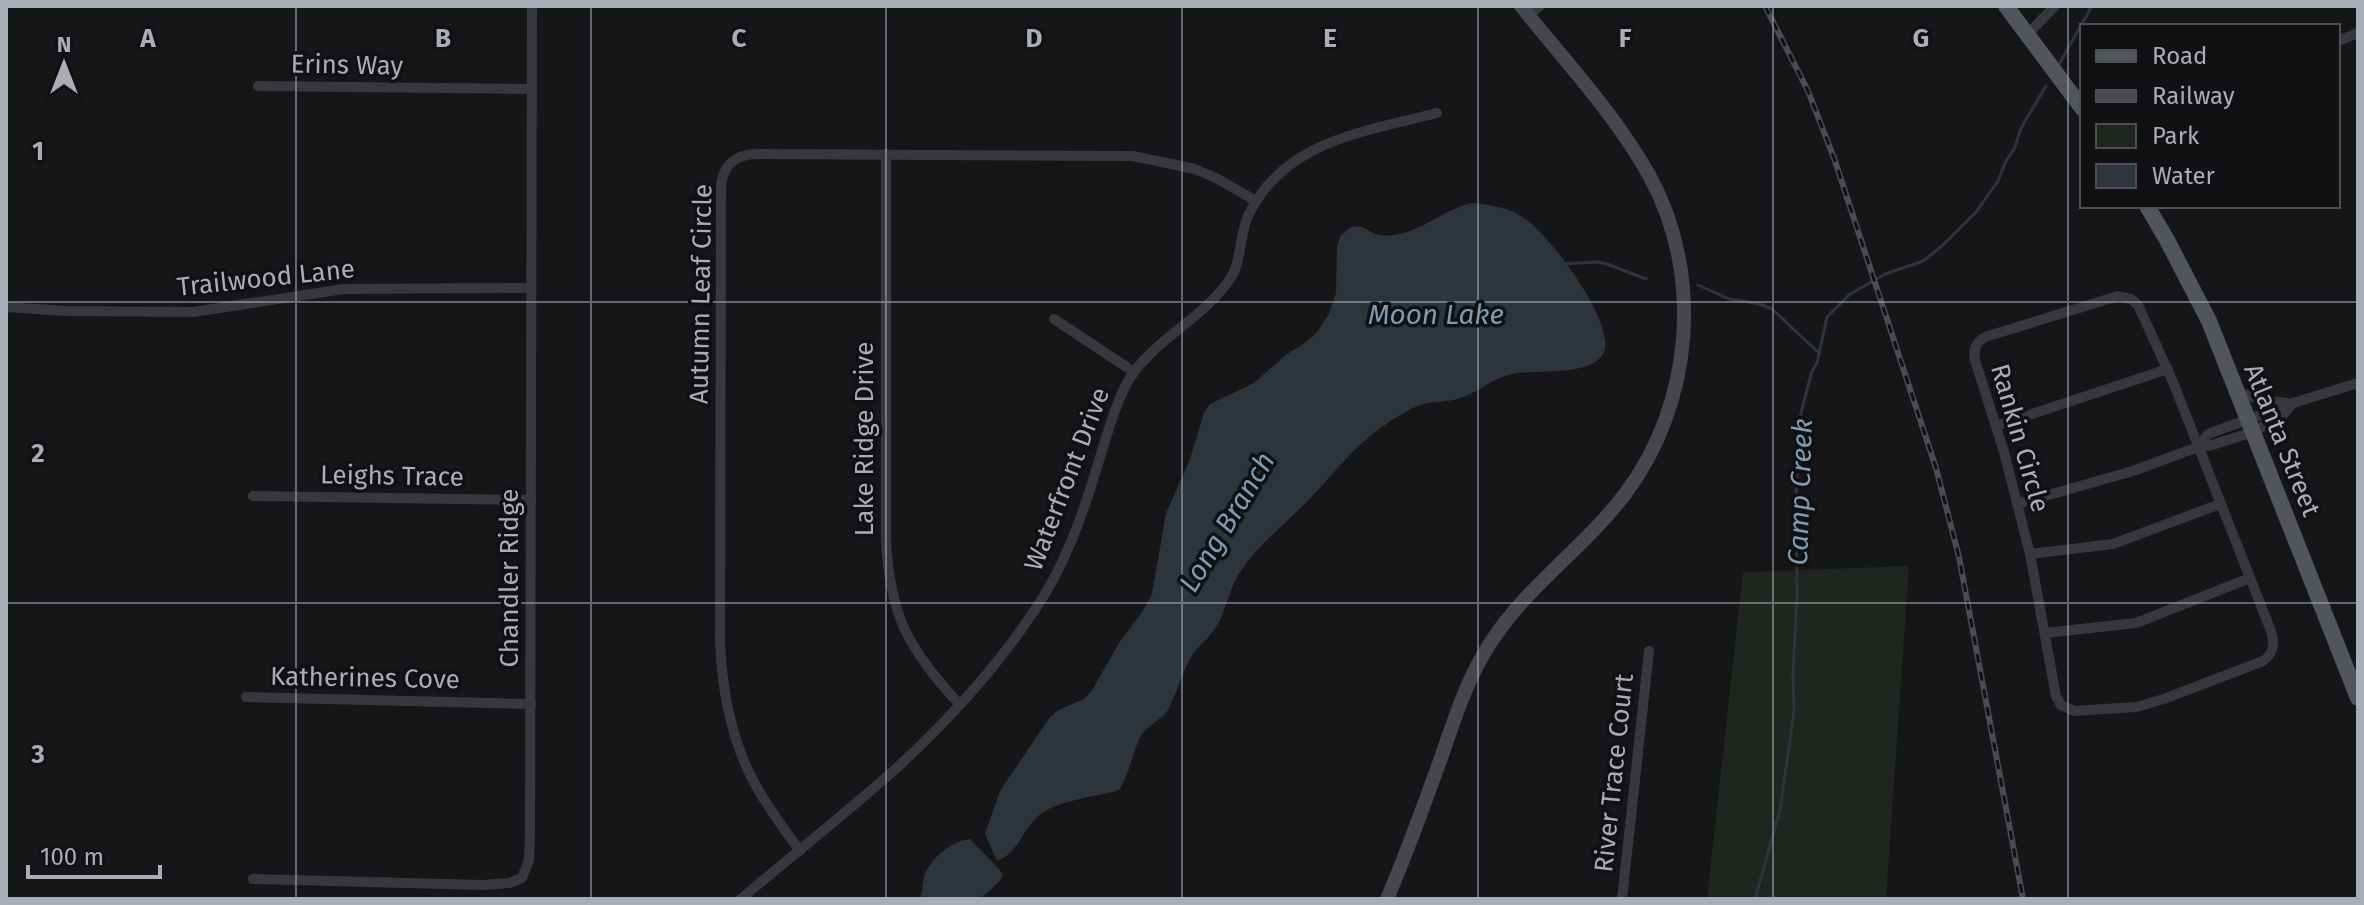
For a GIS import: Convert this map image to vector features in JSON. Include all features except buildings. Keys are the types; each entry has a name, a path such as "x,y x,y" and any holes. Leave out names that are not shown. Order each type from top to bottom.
{"main road":[{"path":"2006,6 2080,105"},
{"name":"Atlanta Street","path":"2148,208 2209,321 2352,666 2358,698"}],"street":[{"name":"Chandler Ridge","path":"253,879 483,885 509,883 522,878 529,860 532,6"},
{"path":"2027,35 2055,6"},
{"path":"1387,899 1475,669 1507,619 1612,511 1635,480 1667,417 1680,366 1685,317 1682,275 1674,237 1657,189 1629,142 1530,9"},
{"name":"Erins Way","path":"258,86 532,89"},
{"name":"Waterfront Drive","path":"741,899 892,772 959,704 1010,645 1053,580 1079,521 1117,407 1134,372 1227,284 1238,259 1247,219 1272,179 1298,157 1328,142 1437,113"},
{"name":"Autumn Leaf Circle","path":"800,851 754,782 732,723 723,675 720,642 721,182 726,167 746,154 1133,156 1195,169 1256,201"},
{"name":"Lake Ridge Drive","path":"886,154 886,540 889,580 894,603 909,638 927,667 959,704"},
{"name":"Trailwood Lane","path":"6,307 193,312 344,289 531,288"},
{"name":"Rankin Circle","path":"2113,297 2126,297 2138,305 2168,369 2273,637 2273,647 2269,656 2258,663 2150,704 2078,712 2066,708 2056,696 2030,554 1974,355 1978,343 1991,335 2113,297"},
{"path":"1054,319 1134,372"},
{"path":"1996,426 2168,369"},
{"path":"2236,391 2260,400 2293,403 2358,383"},
{"path":"2017,504 2212,445 2251,426 2282,416 2293,403"},
{"name":"Leighs Trace","path":"253,496 531,500"},
{"path":"2030,554 2113,544 2220,504"},
{"path":"2045,633 2136,623 2250,578"},
{"name":"River Trace Court","path":"1622,899 1649,651"},
{"name":"Katherines Cove","path":"246,697 531,704"}],"green space":[{"path":"1909,566 1886,899 1707,899 1743,572"}],"water":[{"name":"Moon Lake","path":"1473,203 1500,207 1518,214 1549,242 1578,281 1601,323 1605,341 1603,354 1587,366 1512,374 1464,397 1419,405 1370,436 1247,562 1234,584 1219,622 1192,656 1168,710 1142,734 1119,790 1045,811 1011,852 997,861 985,834 1000,791 1050,717 1058,710 1084,699 1093,689 1152,594 1166,513 1210,404 1254,383 1317,332 1329,314 1336,293 1337,246 1341,235 1351,227 1380,235 1397,235"},
{"path":"970,839 999,869 1003,875 999,882 980,899 920,899 925,874 932,862 950,846"}],"waterway":[{"name":"Camp Creek","path":"2082,24 2092,6"},
{"name":"Camp Creek","path":"2058,66 2080,27"},
{"name":"Camp Creek","path":"1755,899 1780,810 1794,712 1796,495 1801,413 1827,317 1849,295 1885,274 1923,261 1976,212 1998,181 2021,128 2046,86"},
{"name":"Long Branch","path":"1564,264 1597,262 1646,279"},
{"name":"Long Branch","path":"1698,285 1729,299 1772,309 1819,353"}],"railway":[{"path":"1765,6 1808,91 1834,158 1936,468 1959,557 2023,899"}]}
